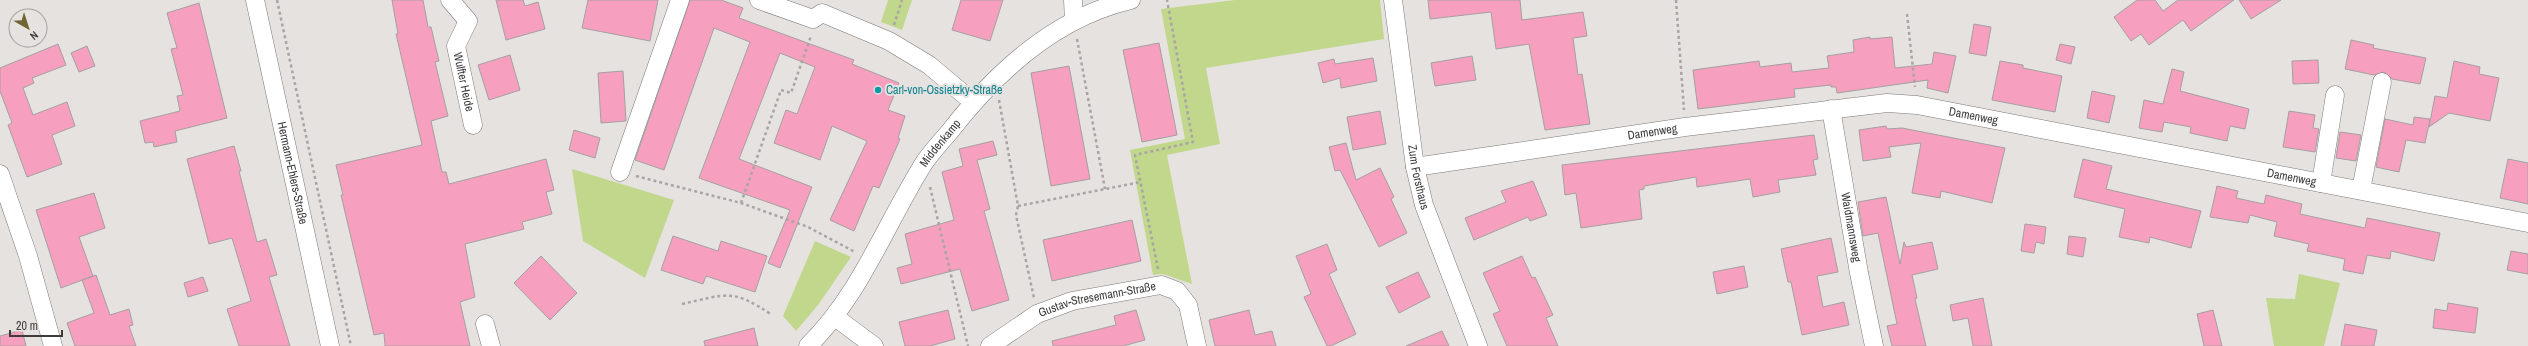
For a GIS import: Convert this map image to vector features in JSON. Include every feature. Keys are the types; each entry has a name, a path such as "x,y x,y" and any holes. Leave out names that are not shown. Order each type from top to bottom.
{"street":[{"name":"Hermann-Ehlers-Straße","path":"255,0 330,346"},
{"name":"Wulfter Heide","path":"450,0 468,21 456,46 473,125"},
{"path":"620,172 680,0"},
{"path":"759,0 820,11 889,41 929,65 973,102"},
{"path":"1073,0 1074,21"},
{"name":"Middenkamp","path":"808,346 835,317 871,260 925,162 973,102 995,78 1033,47 1074,21 1132,0"},
{"name":"Zum Forsthaus","path":"1393,0 1415,167 1427,212 1478,346"},
{"path":"2361,190 2382,82"},
{"path":"2321,183 2335,95"},
{"name":"Damenweg","path":"1415,167 1685,127 1887,103 1917,105 2528,223"},
{"name":"Waidmannsweg","path":"1831,109 1859,273 1874,346"},
{"path":"0,174 28,256 53,346"},
{"name":"Gustav-Stresemann-Straße","path":"990,346 1037,314 1072,301 1161,285 1177,291 1188,305 1197,346"},
{"path":"835,317 874,346"},
{"path":"486,324 490,346"}],"path":[{"path":"278,0 351,346"},
{"path":"889,41 902,0"},
{"path":"1161,285 1136,155 1193,142 1167,0"},
{"path":"1676,0 1685,127"},
{"path":"741,203 781,90 791,93 820,11"},
{"path":"1907,14 1917,105"},
{"path":"1074,21 1105,189"},
{"path":"995,78 1018,206 1016,214 1037,314"},
{"path":"925,162 968,346"},
{"path":"620,172 741,203 808,227 871,260"},
{"path":"1018,206 1141,182"},
{"path":"682,304 729,294 750,300 772,315"}],"green space":[{"path":"888,0 912,0 902,30 881,22"},
{"path":"1235,0 1380,0 1384,39 1206,68 1220,144 1167,155 1192,284 1163,274 1153,275 1130,150 1185,139 1161,9"},
{"path":"572,169 674,200 645,278 583,241"},
{"path":"815,241 851,257 818,305 796,331 783,316"},
{"path":"2299,274 2340,283 2324,346 2274,346 2266,298 2295,299"}],"building":[{"path":"392,0 423,0 428,27 431,27 439,61 435,62 448,116 431,121 442,172 446,172 449,184 546,159 554,190 546,192 552,214 522,222 524,229 465,244 475,297 460,302 470,346 385,346 384,333 374,335 341,195 343,195 336,165 422,145 396,34 398,34"},
{"path":"496,0 523,0 525,6 538,2 545,29 506,40"},
{"path":"588,0 658,0 650,41 582,28"},
{"path":"690,0 721,0 743,8 739,18 854,60 852,64 899,83 888,110 905,116 898,138 900,139 879,188 873,186 854,231 830,220 867,141 832,126 820,160 774,143 786,110 797,114 815,67 780,53 739,159 812,187 780,268 768,263 790,210 699,178 750,42 714,28 664,170 635,160"},
{"path":"961,0 1003,0 990,41 952,30"},
{"path":"1428,0 1520,0 1522,20 1583,12 1587,36 1573,38 1578,75 1582,74 1590,124 1545,130 1529,44 1496,49 1491,12 1430,19"},
{"path":"2137,0 2155,0 2163,11 2178,0 2234,0 2191,31 2183,20 2149,45 2141,34 2131,41 2114,17"},
{"path":"2239,0 2281,0 2251,19"},
{"path":"199,3 227,118 175,131 177,142 154,147 153,142 145,143 140,121 180,111 177,96 183,95 171,49 177,48 167,13"},
{"path":"1974,24 1991,27 1986,56 1969,53"},
{"path":"1870,37 1870,39 1892,37 1895,68 1932,64 1934,52 1956,56 1948,93 1927,88 1928,80 1837,93 1836,87 1831,87 1831,85 1794,89 1795,97 1698,109 1693,70 1759,61 1760,67 1791,63 1792,72 1829,68 1827,56 1854,52 1853,40"},
{"path":"2351,40 2374,45 2373,48 2426,58 2420,84 2392,79 2384,72 2374,75 2345,69"},
{"path":"1159,43 1177,135 1142,142 1123,50"},
{"path":"58,44 66,65 32,78 34,83 23,88 33,115 67,102 75,126 52,135 62,164 27,177 8,125 12,123 0,91 0,68"},
{"path":"2060,44 2075,47 2071,64 2056,60"},
{"path":"87,46 95,66 79,72 71,53"},
{"path":"510,55 520,90 489,100 478,65"},
{"path":"1472,56 1476,80 1435,86 1431,63"},
{"path":"1373,58 1377,81 1341,88 1340,78 1323,83 1318,63 1334,59 1335,64"},
{"path":"2318,60 2319,83 2293,84 2292,61"},
{"path":"2000,61 2023,65 2023,68 2062,76 2055,112 1992,100"},
{"path":"2454,61 2480,67 2479,74 2499,78 2490,121 2449,113 2429,127 2435,96 2447,98"},
{"path":"1069,66 1090,179 1051,186 1031,73"},
{"path":"2172,69 2184,72 2180,91 2249,109 2245,129 2230,126 2227,141 2190,133 2191,127 2164,122 2162,132 2139,128 2144,100 2163,104"},
{"path":"623,71 626,121 601,123 598,73"},
{"path":"2092,91 2115,96 2109,123 2087,118"},
{"path":"1380,111 1386,144 1353,150 1347,117"},
{"path":"2289,111 2315,115 2313,128 2319,129 2315,152 2283,147"},
{"path":"2414,117 2430,119 2425,143 2406,140 2399,172 2376,167 2385,119 2413,125"},
{"path":"1886,126 1887,129 1902,128 2005,148 1992,203 1941,191 1940,198 1912,193 1921,143 1889,147 1891,157 1863,161 1859,130"},
{"path":"574,130 600,138 595,158 569,150"},
{"path":"2340,132 2361,135 2356,161 2336,158"},
{"path":"1814,135 1818,159 1813,160 1816,175 1778,180 1780,192 1753,197 1750,179 1697,187 1696,177 1644,186 1644,189 1639,190 1642,219 1581,228 1576,193 1565,195 1562,165"},
{"path":"993,141 997,155 977,160 990,209 984,211 1009,300 972,311 960,269 901,284 897,268 912,264 905,234 954,220 942,172 963,166 959,149"},
{"path":"1346,143 1356,180 1380,168 1394,197 1391,199 1407,233 1379,247 1340,170 1335,171 1329,147"},
{"path":"234,146 257,242 266,239 277,275 269,277 290,346 239,346 227,309 251,301 232,238 209,244 187,159"},
{"path":"2083,159 2112,166 2106,189 2201,211 2191,248 2150,237 2149,243 2119,237 2125,209 2074,197"},
{"path":"2508,159 2528,163 2528,204 2500,198"},
{"path":"1533,181 1547,215 1530,221 1528,217 1474,240 1465,218 1506,202 1501,191"},
{"path":"2217,186 2238,191 2236,198 2264,204 2266,195 2302,204 2300,214 2365,228 2367,218 2440,233 2434,261 2391,251 2390,259 2367,255 2363,274 2343,270 2345,259 2307,251 2309,244 2274,236 2277,222 2250,215 2248,223 2210,217"},
{"path":"94,193 105,228 79,237 93,276 61,288 36,210"},
{"path":"1886,197 1900,264 1904,242 1906,247 1932,242 1938,269 1912,275 1917,298 1915,299 1926,346 1892,346 1887,326 1897,324 1878,233 1863,236 1858,202"},
{"path":"1132,220 1141,261 1052,281 1043,240"},
{"path":"2025,224 2046,227 2044,244 2036,242 2034,253 2021,251"},
{"path":"673,236 718,251 721,241 767,256 755,292 706,276 703,284 661,270"},
{"path":"2069,236 2086,238 2083,257 2067,254"},
{"path":"1831,238 1838,272 1817,276 1823,307 1844,302 1849,325 1802,335 1791,282 1788,282 1781,249"},
{"path":"1327,244 1337,270 1329,274 1356,334 1331,346 1327,346 1304,297 1311,294 1296,256"},
{"path":"2511,251 2528,254 2528,274 2507,270"},
{"path":"541,256 577,293 550,320 514,283"},
{"path":"1522,256 1532,278 1535,277 1553,315 1546,318 1558,346 1507,346 1493,314 1500,311 1483,273"},
{"path":"1744,266 1748,287 1717,294 1713,272"},
{"path":"1418,272 1430,297 1399,313 1386,287"},
{"path":"96,275 110,315 129,309 133,325 129,326 136,346 75,346 67,323 94,313 82,280"},
{"path":"203,277 208,291 188,297 184,283"},
{"path":"1983,298 1992,346 1973,346 1968,318 1953,321 1950,305"},
{"path":"2448,303 2478,308 2475,333 2433,328 2435,309 2447,311"},
{"path":"948,310 955,339 930,346 905,346 899,322"},
{"path":"1136,310 1145,340 1123,346 1053,346 1052,341 1116,325 1114,316"},
{"path":"1249,310 1255,335 1272,331 1276,346 1215,346 1209,320"},
{"path":"2213,310 2222,346 2204,346 2197,314"},
{"path":"2345,324 2377,330 2374,346 2341,346"},
{"path":"754,328 758,346 705,346 704,341"},
{"path":"22,330 26,346 0,346 0,336"},
{"path":"1442,331 1449,346 1406,346"}],"place":[{"name":"Carl-von-Ossietzky-Straße","path":"878,90"}]}
